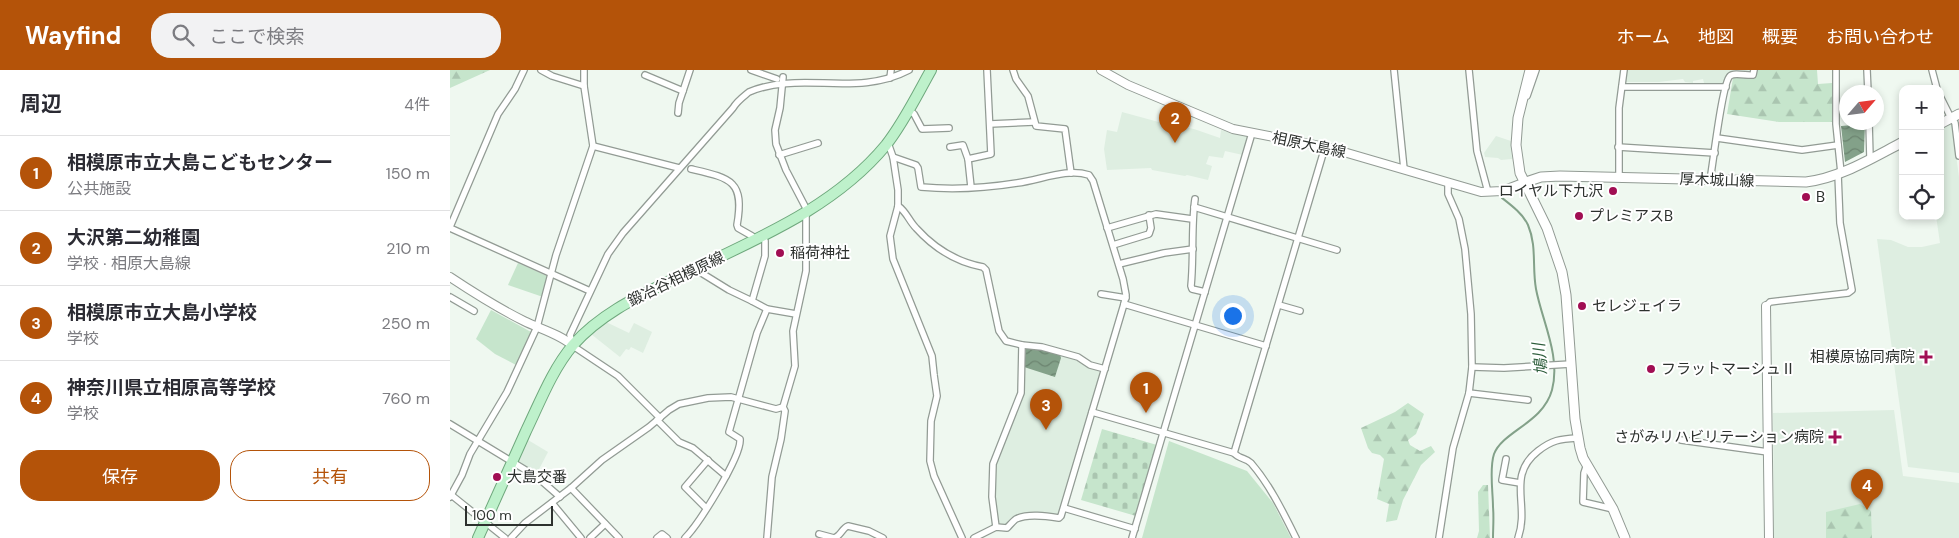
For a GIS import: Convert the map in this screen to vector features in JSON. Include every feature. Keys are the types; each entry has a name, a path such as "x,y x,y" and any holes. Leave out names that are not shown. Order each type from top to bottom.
{"main road":[{"name":"鍛冶谷相模原線","path":"478,538 550,381 573,346 596,323 612,312 807,212 861,170 888,143 931,70"},
{"path":"1530,70 1519,109 1516,149 1520,174 1547,228 1558,258 1566,295 1577,438 1586,464 1613,508 1625,538"},
{"name":"厚木城山線","path":"1523,183 1550,176 1806,182 1823,180 1839,174 1899,144"}],"street":[{"path":"524,70 515,89 498,114 450,227 590,291"},
{"path":"541,70 552,76 584,86"},
{"path":"505,538 450,495 477,441 507,392 537,327 551,273 592,146 584,86 584,70"},
{"path":"678,113 690,70"},
{"path":"751,70 776,79"},
{"path":"890,78 891,70"},
{"path":"822,76 858,81 890,78 908,70"},
{"path":"968,159 991,154 987,70"},
{"path":"1013,70 1016,79 1028,96 1036,126 1040,128 1064,129 1071,173"},
{"name":"相原大島線","path":"1101,70 1128,85 1233,129 1325,147 1488,192 1502,191 1523,183"},
{"path":"1394,70 1404,168"},
{"path":"1469,70 1477,151 1488,192"},
{"path":"1519,109 1530,88 1536,70"},
{"path":"1619,177 1618,147 1624,70"},
{"path":"1710,180 1726,87 1732,75 1752,76 1754,70"},
{"path":"1769,538 1766,306 1770,302 1848,294 1852,288 1840,223 1836,70"},
{"path":"1868,70 1868,85"},
{"path":"1932,70 1936,85"},
{"path":"645,75 683,91"},
{"path":"573,346 570,335 608,254 623,233 733,108 736,102 755,88 776,79 792,75"},
{"path":"767,538 772,478 785,411 783,407 794,370 793,331 806,271 807,212 779,155 776,144 775,130 780,113 783,77"},
{"path":"1622,86 1726,87"},
{"path":"1944,102 1954,117 1959,156"},
{"path":"909,110 914,114 922,129 948,128"},
{"path":"990,124 1034,122"},
{"path":"1869,130 1870,158"},
{"path":"1132,538 1252,133"},
{"path":"1717,138 1802,150 1838,145"},
{"path":"779,155 818,143"},
{"path":"888,143 893,157 898,206 890,236 893,259 932,356 937,396 931,420 930,461 934,476 962,538"},
{"path":"950,147 963,145 968,159 971,188"},
{"path":"592,146 679,168"},
{"path":"1234,453 1325,147"},
{"path":"1618,147 1715,153"},
{"path":"893,157 916,165 921,187 971,188 1018,183 1063,173 1086,174 1092,178 1124,280 1125,301 1061,516 1059,518 1048,516 1024,517 1015,520 1007,528 996,527 974,538"},
{"path":"691,169 716,174 732,183 740,199 738,228 752,236"},
{"path":"1439,538 1453,448 1469,393 1472,367 1471,314 1465,249 1459,219 1448,194 1448,182"},
{"path":"1195,199 1192,219 1191,286 1192,289 1205,292"},
{"path":"898,206 903,209 913,225 937,249 952,258 983,267 986,270 999,331 1006,341 1042,347 1078,357 1090,365 1104,369"},
{"path":"1194,207 1337,250"},
{"path":"1107,228 1149,215 1162,214 1192,219"},
{"path":"1113,245 1149,234 1151,228 1149,215"},
{"path":"752,301 765,256 764,240"},
{"path":"1119,264 1164,253 1193,249"},
{"path":"695,269 729,290 767,309 796,314"},
{"path":"450,277 492,304 567,340 618,376 679,442 693,448 726,476"},
{"path":"1101,294 1195,326 1266,346"},
{"path":"453,299 474,312"},
{"path":"1278,305 1300,311"},
{"path":"685,538 691,532 726,476 740,442 740,439 729,432 740,400 757,333 767,309"},
{"path":"996,527 992,488 993,464 1020,393 1022,345"},
{"path":"1472,367 1571,364"},
{"path":"1469,393 1528,400"},
{"path":"521,538 514,535 525,523 571,488 602,460 669,410 687,402 716,397 731,397 776,409 783,407"},
{"path":"1092,412 1234,453 1250,463 1276,500 1296,538"},
{"path":"450,424 537,477 560,496"},
{"path":"1518,538 1522,518 1520,483 1523,467 1536,453 1556,439 1577,438"},
{"path":"1681,440 1768,452"},
{"path":"1506,459 1502,480 1520,483"},
{"path":"706,508 685,487 708,460"},
{"path":"1586,464 1583,502 1613,508"},
{"path":"571,488 619,538"},
{"path":"552,503 581,538"},
{"path":"1064,508 1135,529"},
{"path":"590,538 605,524"},
{"path":"820,534 834,538 848,526 869,531 883,538"},
{"path":"691,532 697,538"},
{"path":"658,538 662,534 667,538"}],"shaded area":[{"path":"1626,70 1752,71 1750,73 1729,73 1723,83 1704,83 1703,79 1693,81 1693,83 1685,82 1683,79 1659,82 1626,82 1624,80"},
{"path":"1122,112 1166,124 1194,129 1220,138 1221,130 1248,136 1243,155 1225,151 1223,158 1209,156 1206,164 1212,166 1208,180 1152,170 1151,168 1107,170 1104,149 1107,130 1117,132"},
{"name":"相模原協同病院","path":"1952,125 1959,177 1959,473 1908,467 1877,239 1891,240 1908,247 1922,247 1940,243 1937,220 1944,220 1944,127"},
{"path":"1496,136 1511,141 1512,159 1501,160 1485,157 1484,153"},
{"path":"606,322 629,333 634,323 652,332 643,353 631,347 629,350 626,349 620,357 591,334"},
{"path":"1026,349 1041,349 1075,359 1100,372 1060,515 1026,515 1007,525 999,526 997,523 994,487 995,464 1022,392"},
{"path":"1894,410 1903,476 1959,483 1959,538 1774,538 1773,413"},
{"path":"528,440 548,452 536,475 516,464"}],"green space":[{"path":"450,70 490,70 450,88"},
{"path":"1756,70 1817,70 1818,84 1832,83 1833,122 1779,122 1727,114 1733,78 1754,77"},
{"path":"518,263 547,276 543,297 508,285"},
{"path":"491,310 531,332 516,365 495,354 476,339"},
{"path":"1408,403 1424,414 1416,434 1408,440 1410,445 1420,451 1431,446 1435,452 1421,465 1403,500 1397,520 1386,522 1389,504 1377,499 1384,459 1380,455 1372,453 1368,448 1361,428 1395,412"},
{"path":"1102,429 1157,445 1136,516 1081,500"},
{"path":"1169,441 1247,471 1273,503 1291,538 1142,538"},
{"path":"1483,485 1488,485 1490,538 1477,538 1479,531 1478,492"},
{"path":"1860,504 1871,511 1872,538 1826,538 1826,512"}],"water":[{"path":"1841,130 1865,130 1864,152 1845,162"},
{"path":"1026,349 1041,349 1060,354 1061,358 1055,377 1024,367"}],"waterway":[{"name":"鳩川","path":"1493,538 1491,473 1494,454 1506,439 1540,411 1552,390 1554,377 1550,339 1536,289 1531,233 1523,217 1502,198"}],"place":[{"name":"大沢第二幼稚園","path":"1175,143"},
{"name":"ロイヤル下九沢","path":"1613,191"},
{"name":"B","path":"1806,197"},
{"name":"プレミアスB","path":"1579,216"},
{"name":"稲荷神社","path":"780,253"},
{"name":"セレジェイラ","path":"1582,306"},
{"name":"相模原協同病院","path":"1926,357"},
{"name":"フラットマーシュⅡ","path":"1651,369"},
{"name":"相模原市立大島こどもセンター","path":"1146,413"},
{"name":"相模原市立大島小学校","path":"1046,430"},
{"name":"さがみリハビリテーション病院","path":"1835,437"},
{"name":"大島交番","path":"497,477"},
{"name":"神奈川県立相原高等学校","path":"1867,510"}]}
